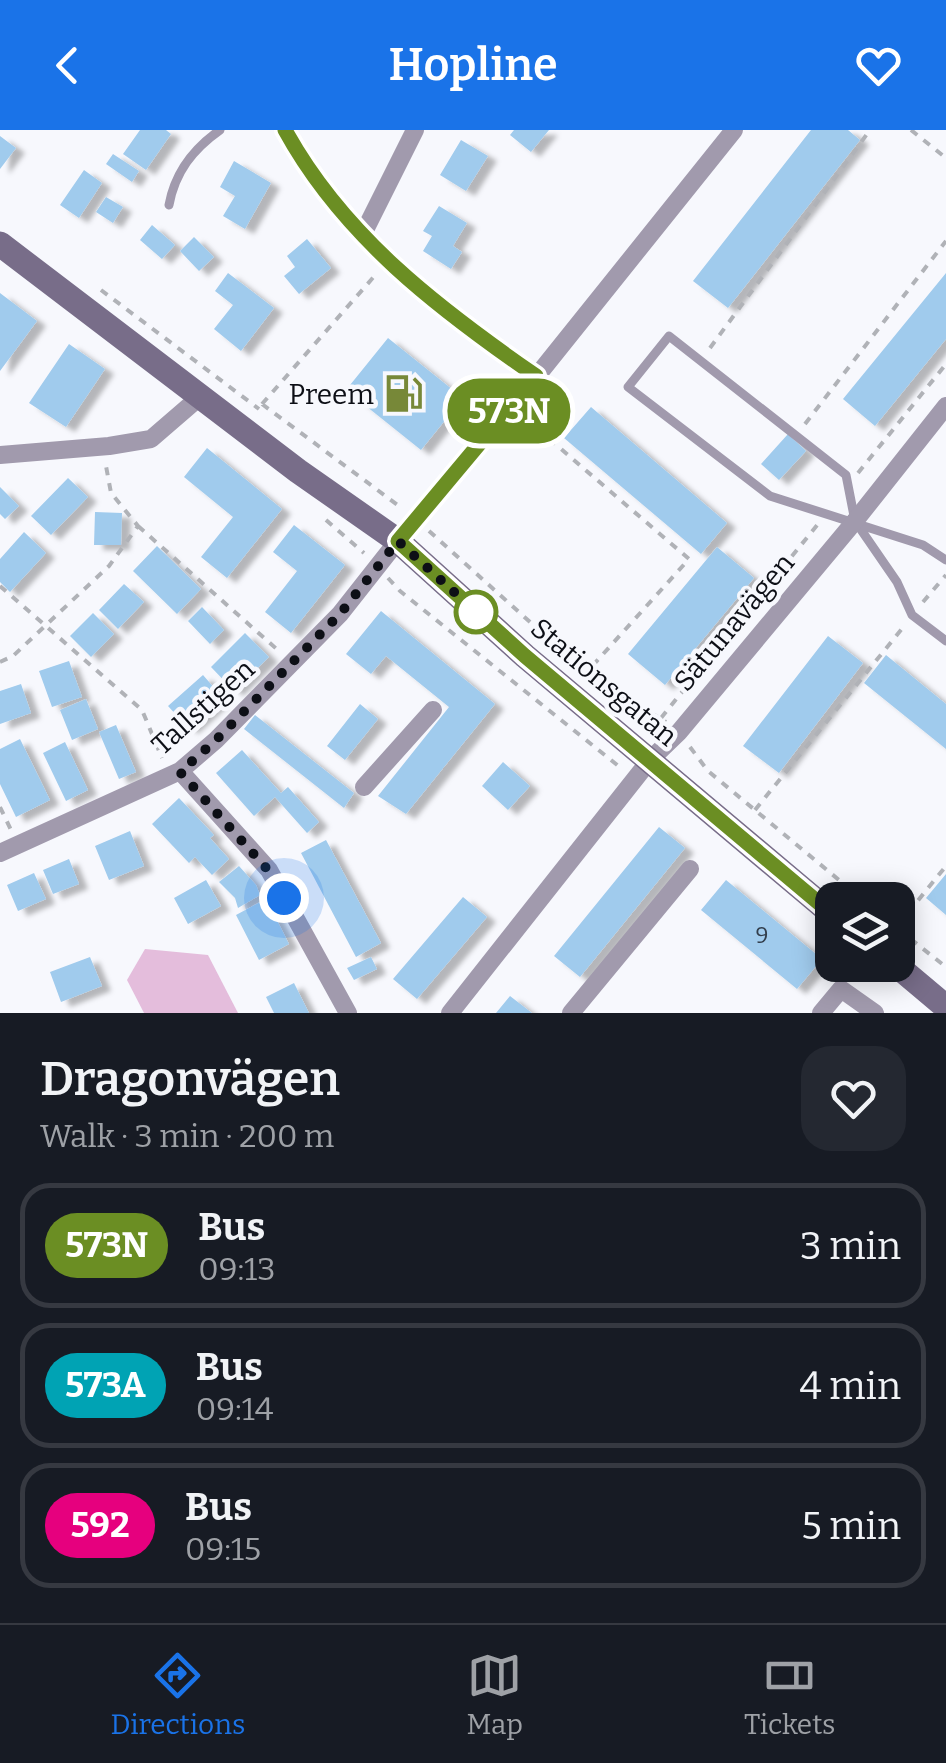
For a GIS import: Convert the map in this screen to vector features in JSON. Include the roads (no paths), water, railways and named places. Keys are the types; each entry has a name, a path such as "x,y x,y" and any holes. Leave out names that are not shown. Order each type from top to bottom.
{"street":[{"path":"285,130 313,175 388,261 460,322 536,376"},
{"path":"363,234 415,130"},
{"name":"Tallstigen","path":"0,853 175,774 292,663 340,614 512,407 734,130"},
{"name":"Stationsgatan","path":"0,244 398,541 643,770 740,839 815,900"},
{"path":"0,454 102,447 152,438 202,396"},
{"name":"Sätunavägen","path":"450,1013 643,770 855,521 946,406"},
{"path":"364,787 432,710"},
{"path":"175,774 268,870 348,1013"},
{"path":"571,1013 690,869"},
{"path":"915,982 946,1010"},
{"path":"822,1013 841,988 875,1013"}],"lane":[{"path":"169,205 172,188 195,148 220,130"},
{"path":"946,560 924,545 855,521 824,516 770,496 628,386 669,336 846,475 855,521 897,582 912,615 946,641"}],"place":[{"name":"Preem","path":"404,394"}]}
